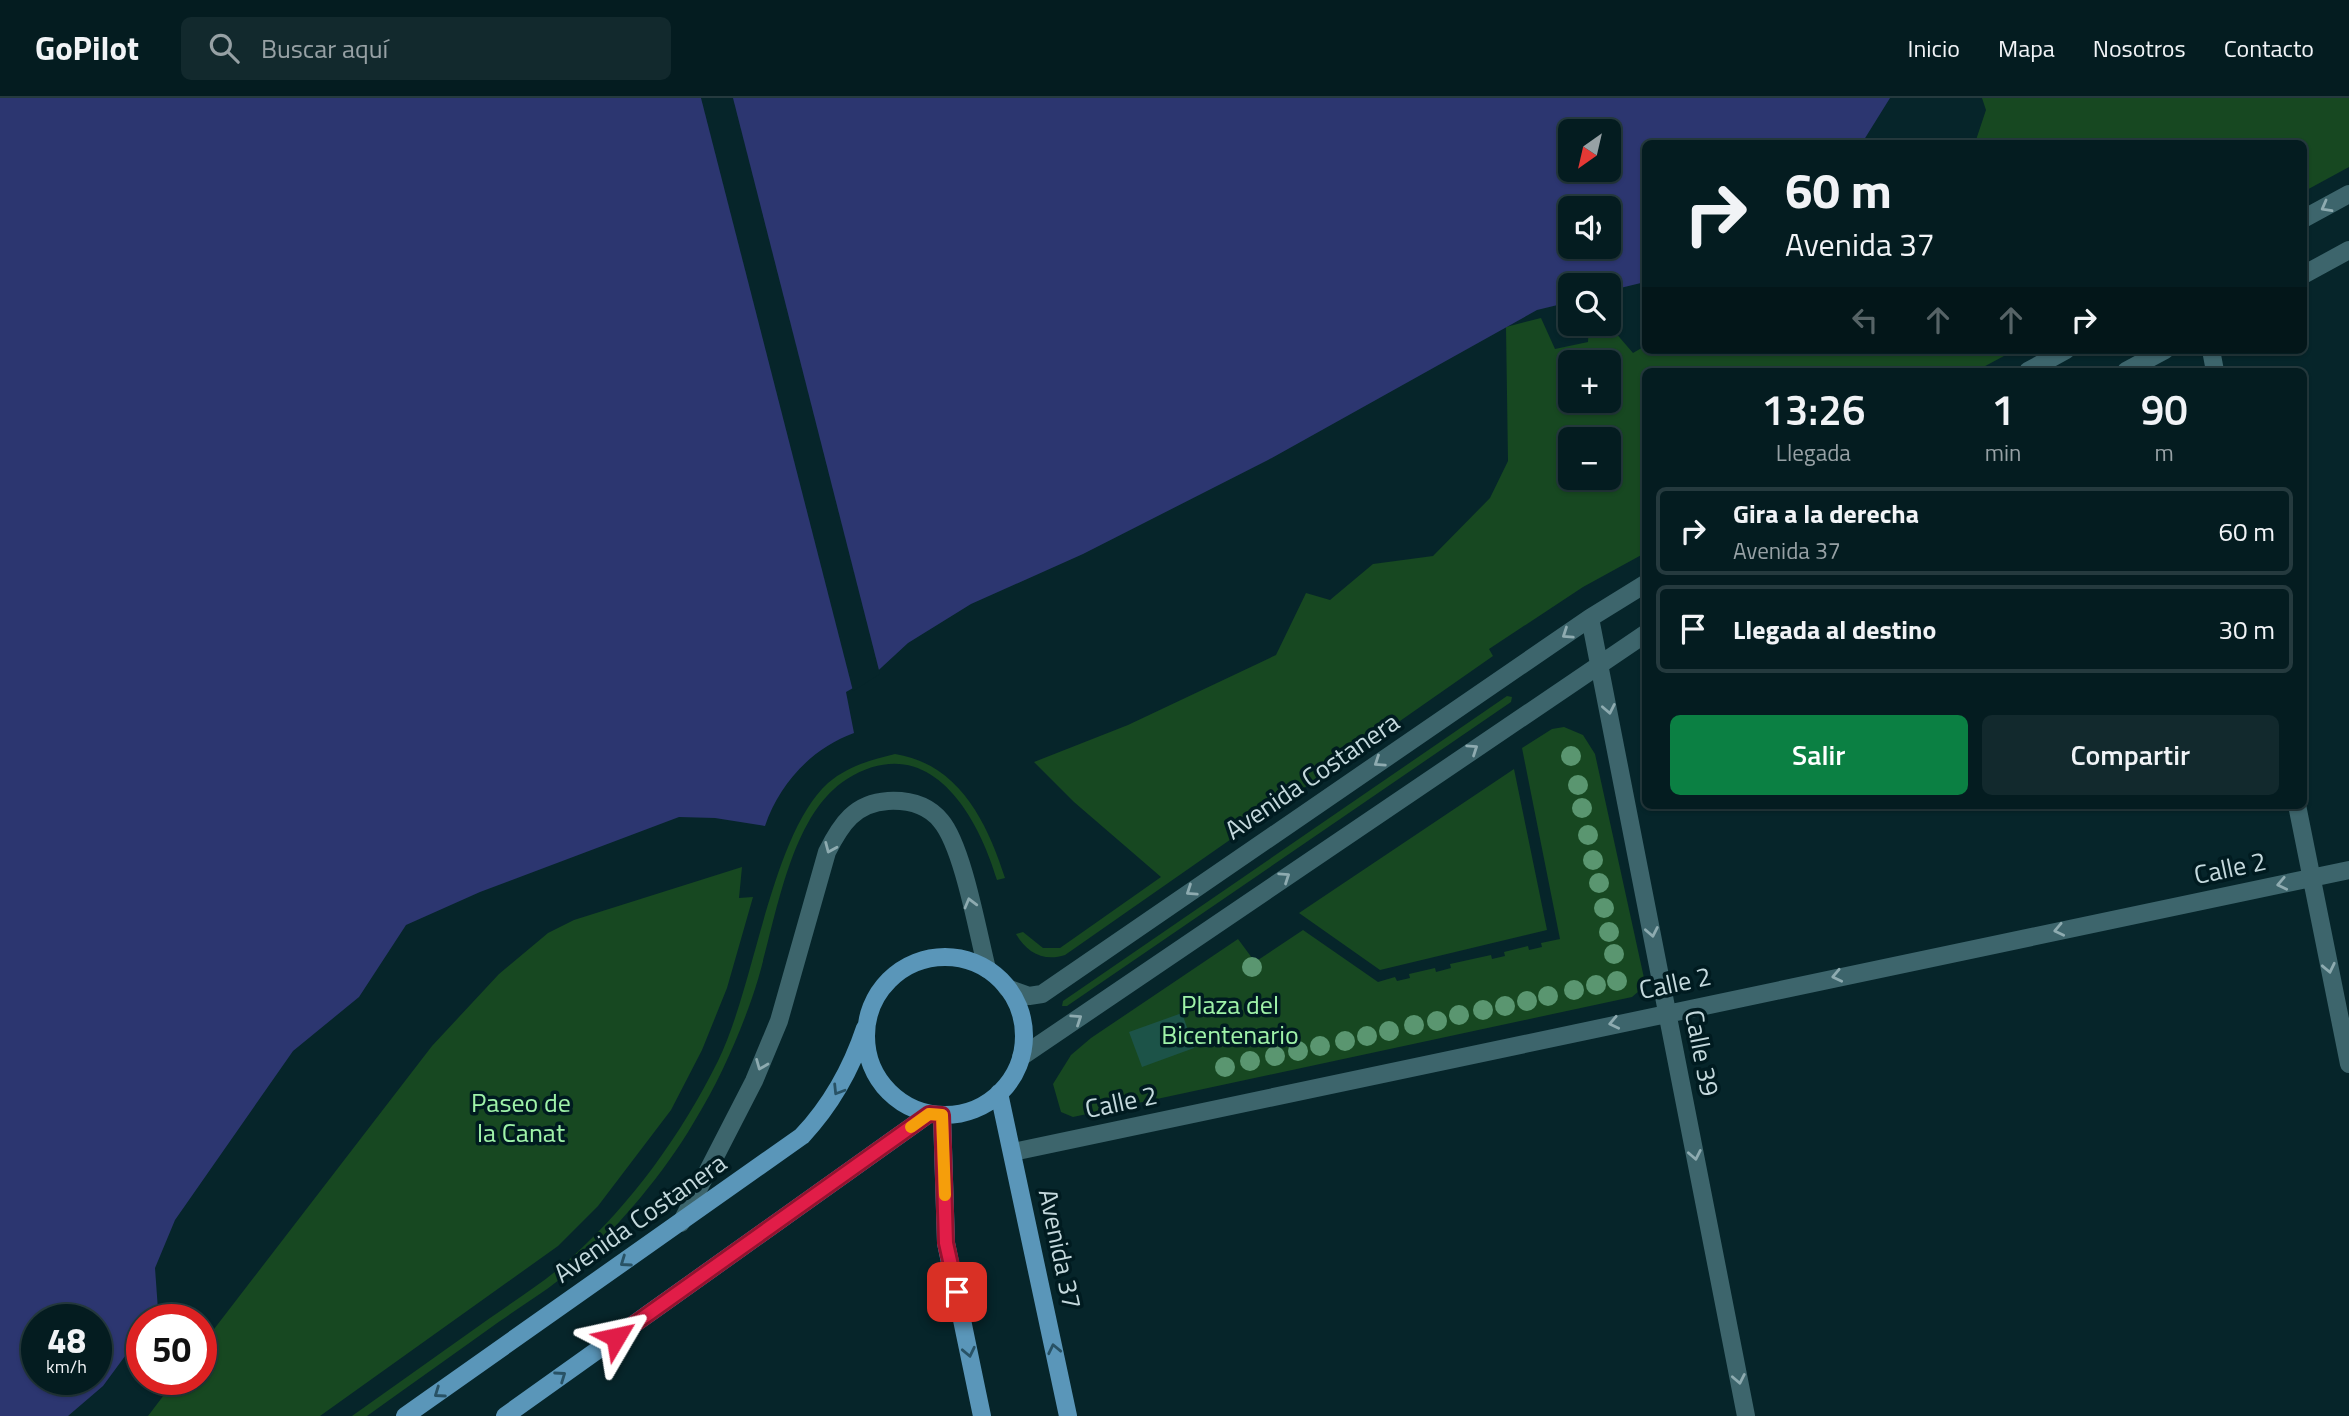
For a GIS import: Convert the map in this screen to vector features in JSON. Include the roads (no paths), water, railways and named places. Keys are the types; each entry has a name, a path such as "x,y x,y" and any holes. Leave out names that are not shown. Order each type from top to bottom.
{"main road":[{"path":"505,1416 936,1114 979,1107 999,1093 1015,1072 1021,1057 1023,1023 1007,988 987,969 949,957 910,964 880,990 866,1028 868,1055 878,1079 895,1097 936,1114"},
{"name":"Avenida Costanera","path":"405,1416 802,1136 842,1084 866,1028"},
{"name":"Avenida 37","path":"999,1093 1068,1416"},
{"path":"936,1114 946,1243 982,1416"}],"street":[{"path":"2307,217 2349,194"},
{"path":"2307,273 2349,250"},
{"path":"2033,368 2059,354"},
{"path":"2132,368 2158,354"},
{"name":"Avenida Costanera","path":"1007,988 1029,996 1042,994 1590,618 1642,586"},
{"name":"Calle 39","path":"1590,618 1746,1416"},
{"path":"1021,1057 1642,636"},
{"path":"681,1223 754,1082 790,987 827,852 838,830 853,812 876,802 903,800 923,806 941,821 951,839 987,969"},
{"path":"2298,809 2349,1063"},
{"name":"Calle 2","path":"1013,1152 2349,870"}],"water":[{"path":"0,98 1890,98 1864,140 1642,140 1642,283 1621,288 1621,273 1558,273 1558,305 1537,310 1268,460 1083,554 971,604 908,643 869,679 846,692 854,733 824,748 799,769 779,796 765,826 715,818 679,817 480,892 406,925 359,997 293,1051 175,1220 155,1268 158,1304 126,1304 126,1355 112,1374 112,1304 21,1304 21,1395 92,1395 68,1416 0,1416"}],"park label":[{"name":"Plaza del Bicentenario","path":"1230,1020"},
{"name":"Paseo de la Canat","path":"521,1118"}]}
